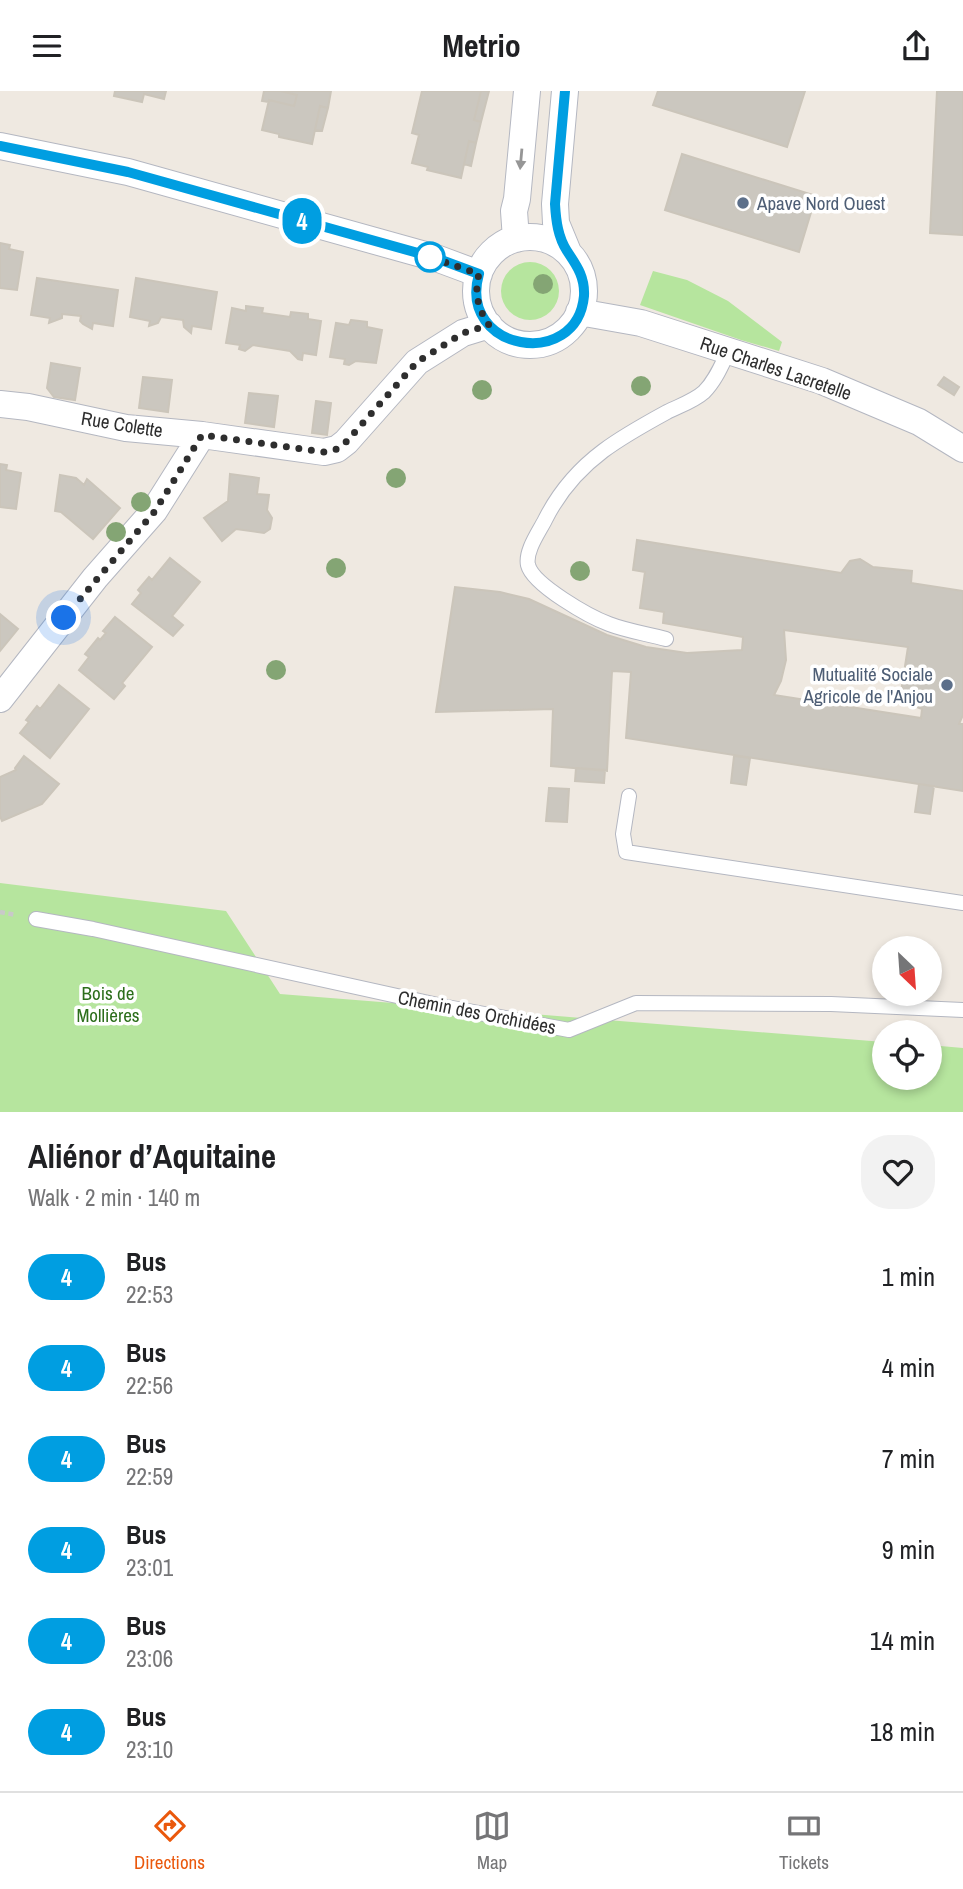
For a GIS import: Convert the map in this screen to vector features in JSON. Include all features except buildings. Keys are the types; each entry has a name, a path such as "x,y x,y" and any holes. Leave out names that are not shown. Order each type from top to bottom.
{"street":[{"path":"516,239 514,211 527,91"},
{"path":"565,91 555,204 556,223 568,252"},
{"path":"0,146 128,172 436,258 479,274"},
{"path":"532,237 554,242 568,252 576,262 583,280 583,300 579,312 564,332 549,341 525,344 508,339 489,325 479,308 477,298 479,274 493,252 516,239 532,237"},
{"name":"Rue Charles Lacretelle","path":"579,312 641,323 822,381 919,422 963,449"},
{"name":"Rue Colette","path":"0,404 28,407 127,428 202,435 324,452 337,449 346,442 417,362 463,333 489,325"},
{"path":"0,699 95,578 155,511 202,435"}],"lane":[{"path":"666,639 610,625 575,606 533,574 528,566 528,556 549,512 573,478 601,452 629,433 695,399 705,391 729,350"},
{"path":"629,796 622,834 626,852 963,904"},
{"name":"Chemin des Orchidées","path":"36,919 117,934 447,1007 569,1030 636,1003 831,1004 963,1010"}],"green space":[{"path":"530,262 546,267 554,275 559,291 554,307 546,315 530,320 514,315 506,307 501,291 506,275 514,267"},
{"path":"653,271 687,280 728,301 782,342 779,351 640,305"},
{"name":"Bois de Mollières","path":"0,883 226,911 280,994 872,1041 872,1090 942,1090 942,1046 963,1048 963,1112 0,1112"}],"bus line":[{"name":"4","path":"0,146 128,172 436,258 479,274 479,308 493,329 514,342 537,343 549,341 573,323 582,306 584,294 582,274 560,237 556,223 555,204 565,91"}],"place":[{"name":"Apave Nord Ouest","path":"743,203"},
{"name":"Mutualité Sociale Agricole de l'Anjou","path":"947,685"}],"route":[{"path":"64,618 95,578 155,511 202,435 324,452 337,449 417,362 463,333 489,325 483,317 477,298 479,274 430,257"}]}
